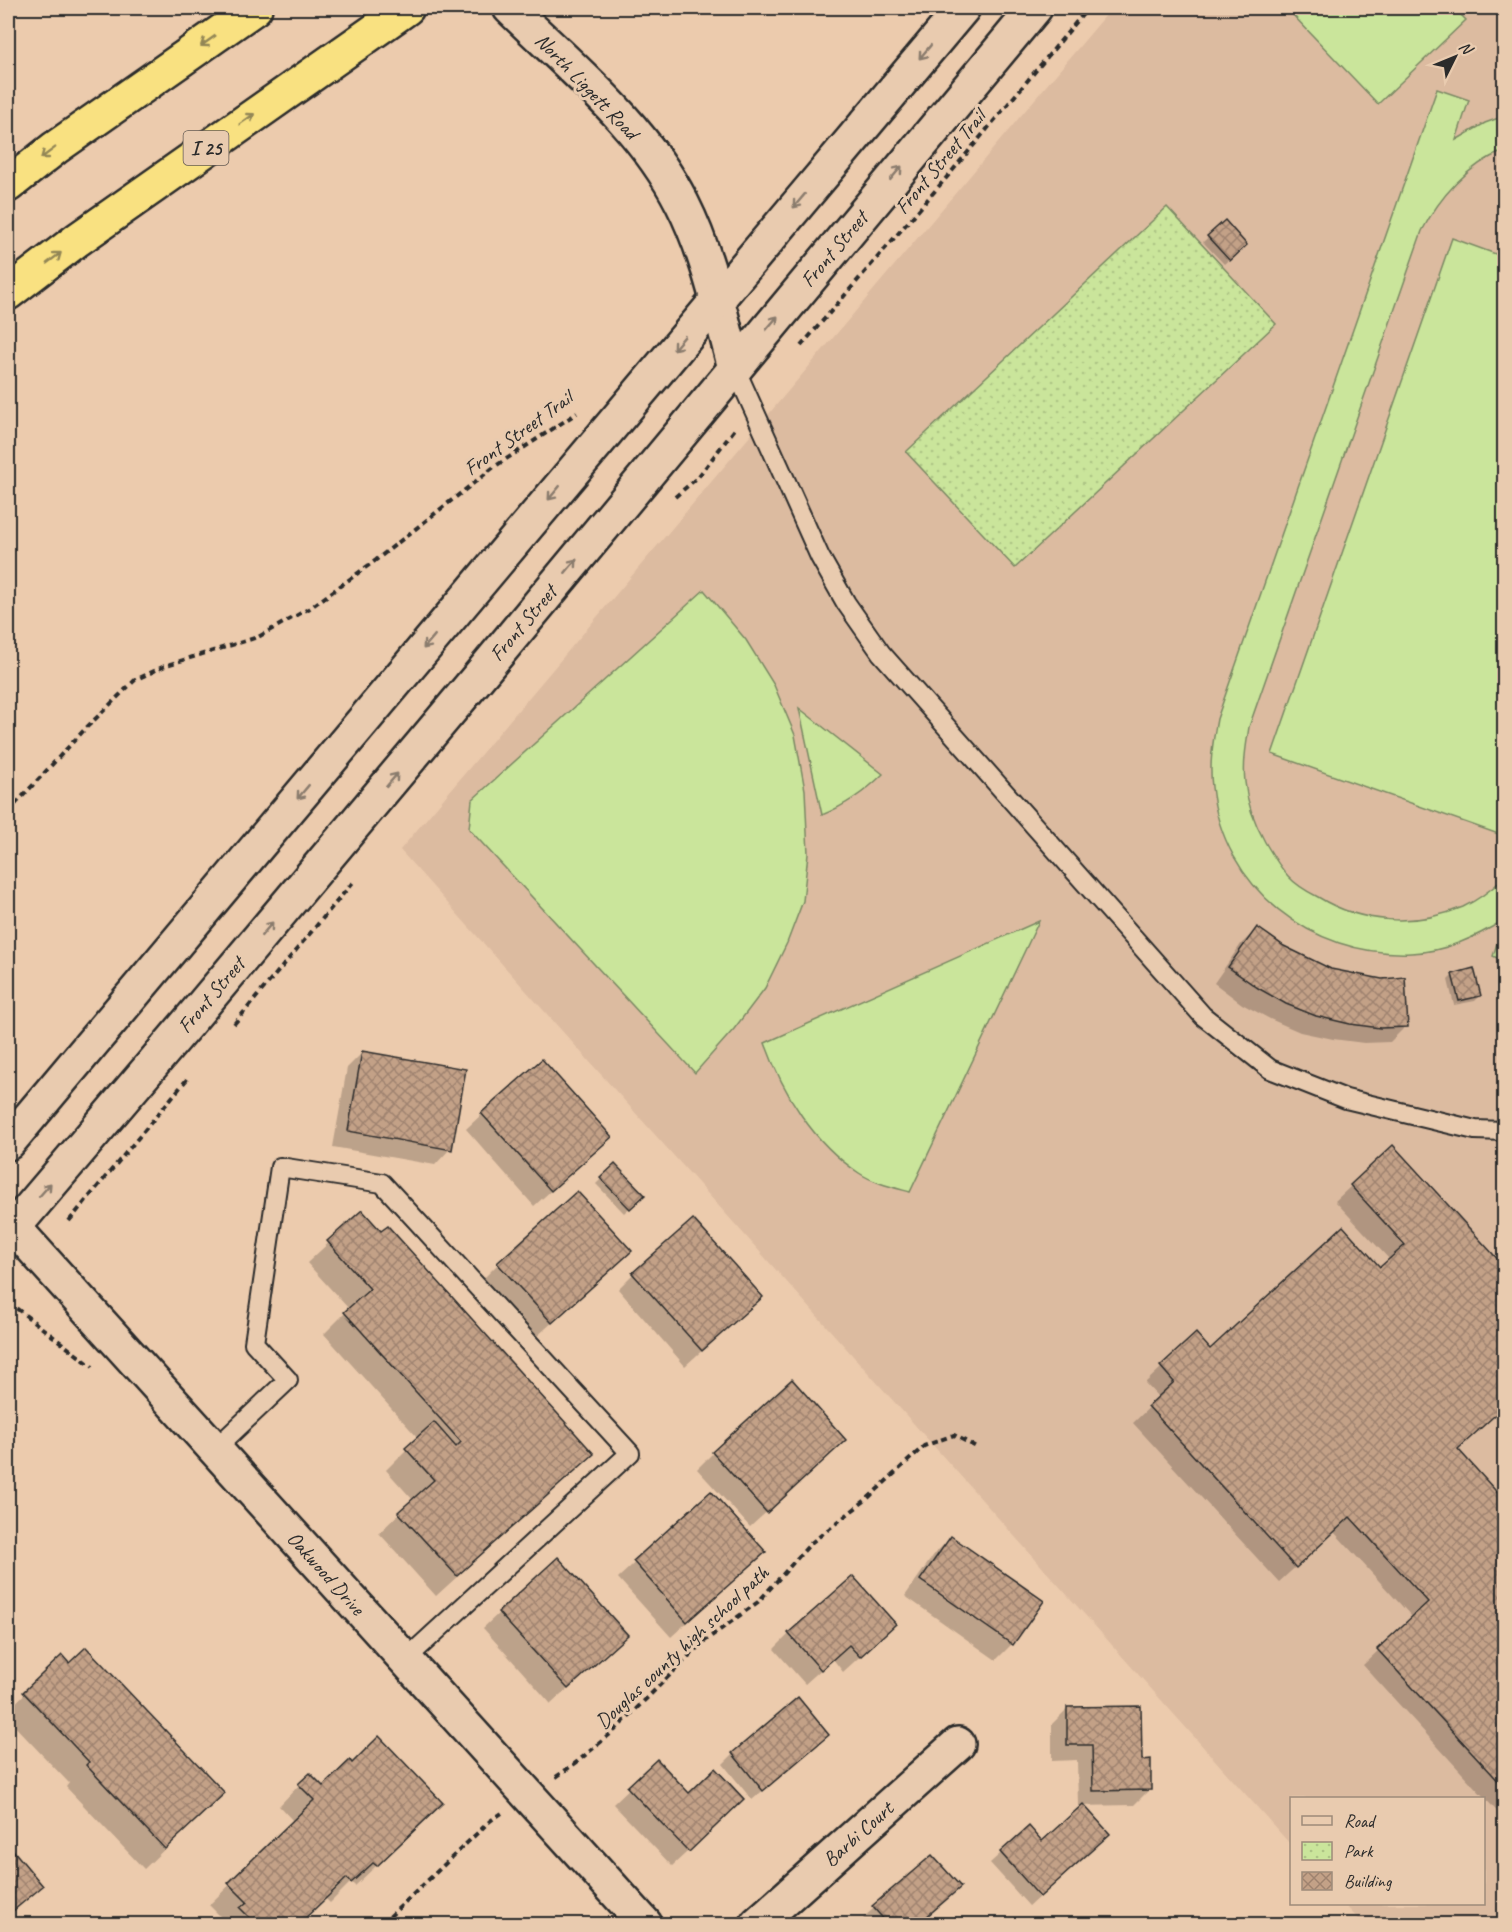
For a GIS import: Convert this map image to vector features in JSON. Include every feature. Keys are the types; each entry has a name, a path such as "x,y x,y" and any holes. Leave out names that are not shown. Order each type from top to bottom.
{"highway":[{"path":"8,185 55,148 255,8"},
{"name":"I 25","path":"8,293 87,233 407,8"}],"main road":[{"name":"North Liggett Road","path":"510,8 624,119 657,163 681,201 700,242 735,368"},
{"path":"8,1143 716,298 963,8"},
{"name":"Front Street","path":"9,1227 191,1019 1035,8"},
{"name":"Oakwood Drive","path":"9,1227 215,1449 645,1924"},
{"name":"Barbi Court","path":"757,1924 958,1744"}],"lane":[{"path":"735,368 819,556 846,603 882,653 1203,1016 1269,1069 1346,1099 1475,1130 1504,1131"},
{"path":"215,1449 288,1380 254,1343 280,1167 382,1183 630,1453 405,1660"}],"path":[{"name":"Front Street Trail","path":"798,349 953,170 1088,8"},
{"name":"Front Street Trail","path":"8,812 85,729 135,680 167,665 258,636 310,608 376,560 494,467 576,413 584,405"},
{"path":"679,435 698,477 752,407"},
{"path":"8,1302 100,1373"},
{"name":"Douglas county high school path","path":"382,1924 490,1821 577,1762 615,1730 702,1643 759,1602 811,1543 867,1499 924,1446 954,1434 978,1448"}],"shaded area":[{"path":"1112,8 1504,8 1504,1924 1363,1924 1345,1905 1485,1905 1485,1797 1290,1797 1290,1844 400,850"}],"green space":[{"path":"1298,8 1454,8 1466,20 1378,104 1292,14"},
{"path":"1437,89 1469,100 1456,140 1485,123 1504,116 1504,151 1478,164 1467,173 1437,206 1422,231 1249,727 1245,762 1245,782 1250,805 1258,828 1273,855 1295,882 1306,891 1335,906 1352,913 1389,920 1426,918 1469,904 1504,878 1504,920 1471,938 1448,947 1411,953 1374,951 1339,943 1307,929 1278,909 1253,885 1234,856 1220,823 1212,787 1211,761 1217,719"},
{"path":"1167,207 1276,324 1015,568 906,452"},
{"path":"1452,238 1504,257 1504,836 1272,754"},
{"path":"704,590 746,640 774,685 795,735 805,790 808,854 803,901 787,943 765,988 734,1029 695,1073 469,829 472,800"},
{"path":"799,708 883,774 854,798 822,815"},
{"path":"1039,921 910,1192 871,1179 842,1161 801,1116 772,1062 765,1043"},
{"path":"1504,922 1504,961 1493,956"}],"building":[{"path":"1225,220 1247,245 1230,261 1207,236"},
{"path":"1257,927 1284,946 1331,969 1382,979 1405,977 1408,1027 1380,1028 1316,1016 1286,1004 1258,988 1228,967"},
{"path":"1474,968 1481,996 1459,1001 1452,974"},
{"path":"362,1051 466,1069 452,1150 348,1131"},
{"path":"542,1059 612,1137 551,1191 481,1113"},
{"path":"1393,1145 1504,1266 1504,1407 1458,1449 1504,1500 1504,1787 1377,1649 1428,1602 1350,1517 1296,1568 1148,1406 1174,1382 1160,1366 1196,1333 1210,1349 1343,1226 1380,1267 1405,1245 1350,1185"},
{"path":"615,1164 645,1195 630,1209 600,1178"},
{"path":"577,1191 632,1251 552,1323 497,1263"},
{"path":"362,1210 381,1231 388,1226 594,1454 457,1576 398,1512 434,1480 405,1448 434,1422 456,1447 461,1442 344,1312 370,1289 327,1241"},
{"path":"693,1219 763,1297 702,1351 632,1273"},
{"path":"792,1379 846,1440 767,1513 712,1452"},
{"path":"711,1491 766,1552 687,1622 633,1561"},
{"path":"951,1536 1044,1601 1013,1645 920,1580"},
{"path":"558,1557 628,1635 568,1689 498,1612"},
{"path":"853,1576 896,1624 860,1657 849,1645 821,1670 788,1633"},
{"path":"86,1647 225,1793 165,1849 86,1765 89,1762 23,1692 62,1655 69,1663"},
{"path":"798,1697 829,1735 763,1791 732,1753"},
{"path":"1141,1706 1142,1760 1151,1759 1151,1790 1093,1791 1092,1745 1067,1745 1067,1707"},
{"path":"379,1736 443,1803 377,1866 373,1863 351,1883 347,1878 299,1924 256,1924 240,1908 247,1902 228,1883 314,1800 298,1784 310,1773 323,1786 350,1760 352,1763"},
{"path":"657,1759 689,1793 715,1768 744,1799 689,1852 627,1787"},
{"path":"1083,1804 1110,1834 1040,1897 1000,1852 1029,1826 1042,1841"},
{"path":"8,1844 43,1886 8,1915"},
{"path":"932,1855 961,1887 918,1924 888,1924 872,1906"}]}
